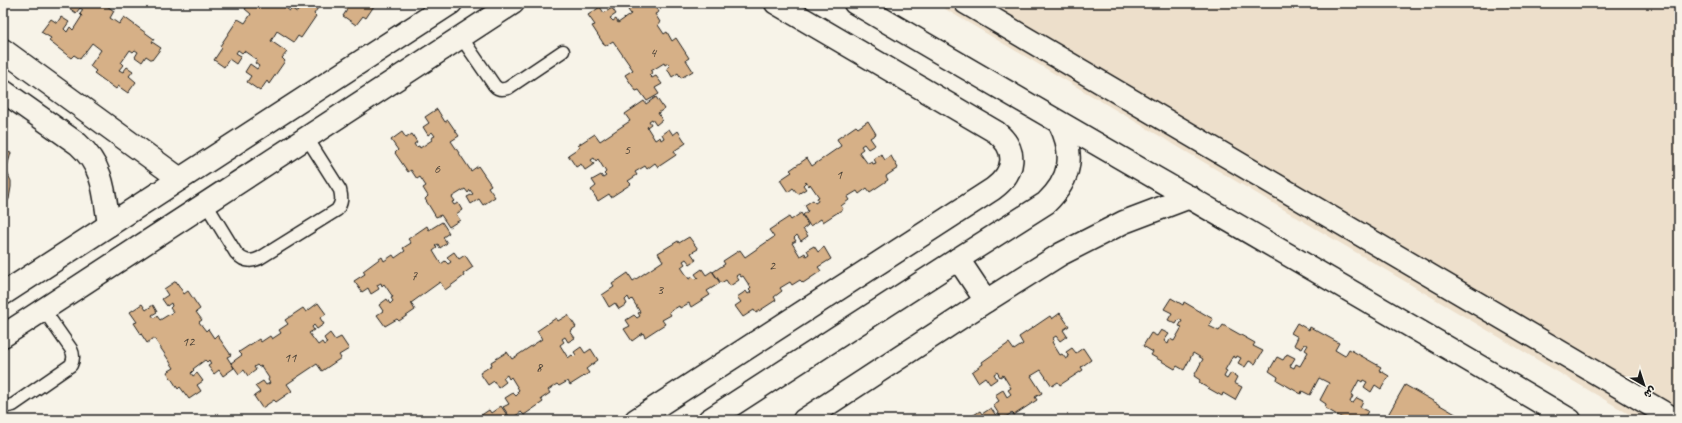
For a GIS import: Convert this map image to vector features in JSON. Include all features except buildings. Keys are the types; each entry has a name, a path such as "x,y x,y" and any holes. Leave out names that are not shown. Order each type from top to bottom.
{"street":[{"path":"3,294 450,3"},
{"path":"3,336 513,3"},
{"path":"636,420 993,189 1004,179 1011,166 1009,147 1004,138 996,132 776,3"},
{"path":"855,3 1060,124 1190,197 1570,420"},
{"path":"966,3 1676,420"},
{"path":"3,50 180,179"},
{"path":"3,91 87,152 100,174 109,225"},
{"path":"59,131 78,104"},
{"path":"709,420 958,258 1046,203 1057,193 1065,181 1069,166 1070,151 1067,137 1060,124"},
{"path":"804,420 986,301 1062,254 1092,237 1124,222 1190,197"},
{"path":"958,258 986,301"}],"lane":[{"path":"461,37 496,88 500,90 508,88 563,51"},
{"path":"206,204 236,253 247,261 254,261 260,258 337,210 341,204 342,197 340,190 307,138"},
{"path":"3,407 13,405 71,365 73,360 71,349 43,309"}],"shaded area":[{"path":"935,3 1679,3 1679,420 1639,420"}]}
